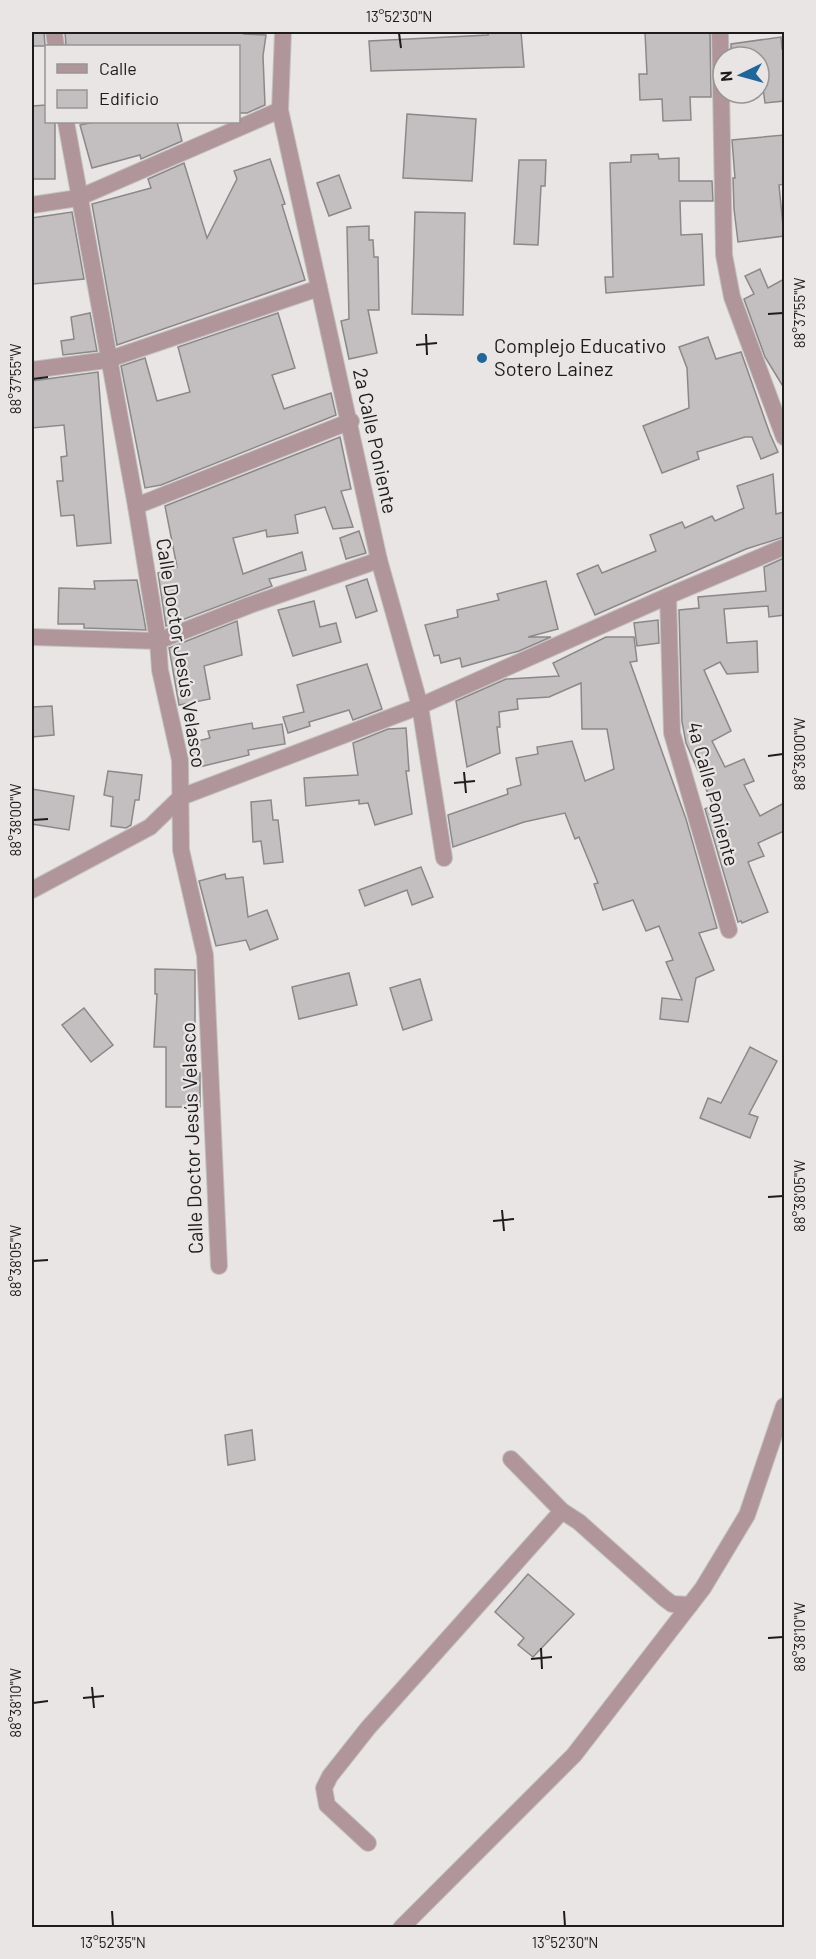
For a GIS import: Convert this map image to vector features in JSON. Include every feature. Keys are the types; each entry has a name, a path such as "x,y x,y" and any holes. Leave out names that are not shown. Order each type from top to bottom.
{"street":[{"name":"2a Calle Poniente","path":"283,32 280,110 351,421 379,560 420,706 444,858"},
{"path":"720,32 724,255 732,297 784,437"},
{"path":"32,205 78,198 280,110"},
{"name":"Calle Doctor Jesús Velasco","path":"66,123 78,198 136,506 159,641 160,670 180,760 181,849 205,955 219,1266"},
{"path":"32,370 108,360 320,288"},
{"path":"136,506 351,421"},
{"path":"32,890 150,827 181,797 420,706 784,547"},
{"path":"32,638 159,641 250,605 379,560"},
{"name":"4a Calle Poniente","path":"668,596 672,733 729,930"},
{"path":"401,1928 574,1755 690,1605 747,1515 784,1406"},
{"path":"511,1459 562,1511 579,1522 664,1598 672,1604 690,1605"},
{"path":"368,1843 327,1805 324,1788 330,1776 368,1728 562,1511"}],"building":[{"path":"32,32 44,32 45,46 32,46"},
{"path":"65,32 244,32 244,34 266,35 263,56 265,105 247,113 240,113 240,45 66,45"},
{"path":"488,32 521,32 524,67 371,71 369,41 488,35"},
{"path":"645,32 710,32 711,97 690,97 691,120 663,121 662,99 640,100 639,74 647,74"},
{"path":"781,37 782,49 784,49 784,101 771,102 771,45 731,44"},
{"path":"45,105 45,123 55,123 55,179 32,179 32,106"},
{"path":"407,114 476,119 472,181 403,178"},
{"path":"89,123 177,123 182,141 141,159 140,155 92,168 80,125"},
{"path":"784,135 784,184 779,185 784,236 738,242 734,209 733,178 735,178 732,140"},
{"path":"658,154 659,159 679,158 679,181 712,181 713,201 680,201 681,235 702,234 704,285 606,293 605,277 613,277 610,163 631,162 631,155"},
{"path":"270,159 285,204 282,205 305,280 117,345 92,204 151,188 148,179 184,163 207,238 237,179 234,171"},
{"path":"519,160 546,160 545,186 541,186 538,245 514,244"},
{"path":"339,175 351,208 329,216 317,183"},
{"path":"72,212 84,279 33,284 32,218"},
{"path":"415,212 465,213 463,315 412,314"},
{"path":"369,226 369,240 373,240 374,257 378,257 379,310 368,310 377,353 349,359 341,321 349,319 347,227"},
{"path":"760,269 768,288 784,279 784,388 765,357 744,299 754,294 745,276"},
{"path":"90,313 97,351 63,355 61,341 74,339 71,317"},
{"path":"278,313 295,368 272,375 284,409 331,393 336,415 161,485 145,488 121,366 145,358 157,401 190,392 178,347"},
{"path":"708,337 716,359 741,352 778,452 761,459 752,437 745,437 697,452 699,459 662,473 643,426 689,408 687,368 679,347"},
{"path":"98,372 111,543 77,546 74,515 61,516 57,481 63,481 61,457 67,456 64,425 32,428 32,381"},
{"path":"340,437 351,489 341,491 353,527 333,529 325,507 295,515 298,533 267,537 266,530 233,538 243,574 302,552 306,570 269,579 272,586 166,626 158,573 177,567 165,506"},
{"path":"773,474 776,514 784,512 784,537 746,549 595,615 577,574 598,565 602,573 656,551 650,535 682,522 685,528 712,516 715,521 744,508 737,486"},
{"path":"359,531 366,553 346,559 340,538"},
{"path":"784,558 784,615 769,617 768,606 724,609 727,643 757,641 758,672 727,674 720,662 704,670 731,731 712,741 725,767 744,759 754,781 744,785 760,816 784,803 784,831 758,843 764,856 748,862 768,912 742,923 738,922 705,809 713,805 686,743 682,722 679,610 699,608 698,597 766,591 764,567"},
{"path":"367,579 377,611 356,618 346,586"},
{"path":"137,580 146,630 84,628 84,624 58,624 59,588 95,589 94,581"},
{"path":"546,581 558,629 528,637 551,637 519,651 462,667 460,658 441,663 439,655 434,656 425,625 458,617 457,610 499,600 497,594"},
{"path":"314,601 320,627 336,623 341,642 293,656 278,610"},
{"path":"658,620 659,643 637,646 634,623"},
{"path":"237,621 242,655 204,666 210,699 179,705 169,648"},
{"path":"606,637 634,637 637,661 630,662 686,819 717,928 699,933 714,970 696,978 688,1022 660,1019 662,998 682,1000 666,962 673,960 659,926 646,931 633,900 603,910 594,884 598,883 579,837 575,839 565,813 524,822 453,847 448,815 508,794 507,789 521,785 516,758 538,754 537,747 572,741 585,781 614,769 607,729 582,729 581,683 549,697 517,699 518,709 499,712 500,727 497,727 500,753 467,767 456,701 506,679 559,676 553,663"},
{"path":"367,664 382,709 353,720 349,710 309,722 310,726 288,733 283,717 304,712 297,685"},
{"path":"52,706 54,735 32,737 32,707"},
{"path":"252,723 253,729 282,724 285,744 248,750 249,755 195,768 189,743 210,738 208,731"},
{"path":"406,728 409,771 406,771 412,814 375,825 368,803 359,804 359,800 306,806 304,778 358,775 353,743 388,729"},
{"path":"108,771 142,775 139,800 135,800 131,825 126,828 111,826 113,797 104,795"},
{"path":"32,789 74,796 69,830 32,824"},
{"path":"271,800 273,820 278,820 283,862 264,864 261,841 253,842 251,802"},
{"path":"421,867 433,897 412,905 407,890 365,906 359,890"},
{"path":"225,874 226,879 243,877 248,917 267,910 278,939 250,950 246,940 216,946 199,881"},
{"path":"155,969 195,970 195,1073 200,1073 200,1107 166,1107 166,1047 154,1047 157,994 155,994"},
{"path":"349,973 357,1005 299,1019 292,987"},
{"path":"420,979 432,1020 403,1030 390,988"},
{"path":"84,1008 113,1045 91,1062 62,1025"},
{"path":"750,1047 777,1061 749,1114 758,1117 750,1138 700,1118 708,1098 721,1103"},
{"path":"252,1430 255,1460 228,1465 225,1435"},
{"path":"528,1574 574,1614 533,1657 518,1645 524,1638 495,1612"}],"place":[{"name":"Complejo Educativo Sotero Lainez","path":"482,358"}]}
